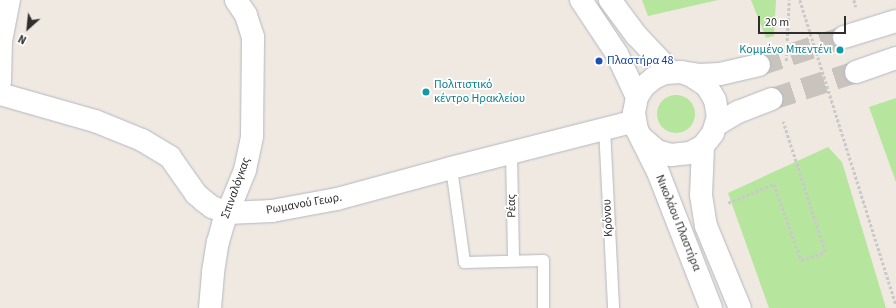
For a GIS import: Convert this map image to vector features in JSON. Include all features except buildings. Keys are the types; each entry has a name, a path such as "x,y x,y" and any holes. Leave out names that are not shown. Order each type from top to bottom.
{"street":[{"path":"0,82 2,41 9,0"},
{"name":"Σπιναλόγκας","path":"210,308 213,272 218,242 245,170 252,136 253,37 246,16 236,0"},
{"path":"581,0 617,54 638,97"},
{"path":"610,0 636,35 676,72 699,79 712,92 717,108 716,125 713,133 702,146 690,153 671,155 657,151 638,130 634,113 638,97 644,86 654,78 676,72 720,74 759,65"},
{"path":"844,37 896,21"},
{"path":"856,72 896,58"},
{"name":"Ρωμανού Γεωρ.","path":"0,94 95,121 142,140 170,157 196,194 204,201 212,207 228,213 272,211 337,199 604,128 638,130"},
{"path":"716,125 738,112 772,99"},
{"name":"Νικολάου Πλαστήρα","path":"638,130 658,172 711,308"},
{"name":"Νικολάου Πλαστήρα","path":"702,146 701,176 703,211 713,245 740,308"}],"lane":[{"name":"Κρόνου","path":"604,128 613,308"},
{"name":"Ρέας","path":"511,152 513,260"},
{"path":"451,168 464,262 543,260 543,308"}],"path":[{"path":"800,0 896,305"},
{"path":"703,211 731,202 774,184 802,260 825,252 783,123"}],"green space":[{"path":"642,0 718,0 648,16"},
{"path":"751,0 776,0 774,36 766,38"},
{"path":"672,95 680,95 690,100 694,107 694,121 690,128 680,133 672,133 662,128 660,125 657,118 657,110 662,100 665,98"},
{"path":"896,98 896,182 869,107"},
{"path":"828,147 842,162 886,308 769,308 728,193"}],"tunnel":[{"path":"759,65 844,37"},
{"path":"772,99 856,72"}],"place":[{"name":"Κομμένο Μπεντένι","path":"840,50"},
{"name":"Πλαστήρα 48","path":"599,61"},
{"name":"Πολιτιστικό κέντρο Ηρακλείου","path":"426,92"}]}
